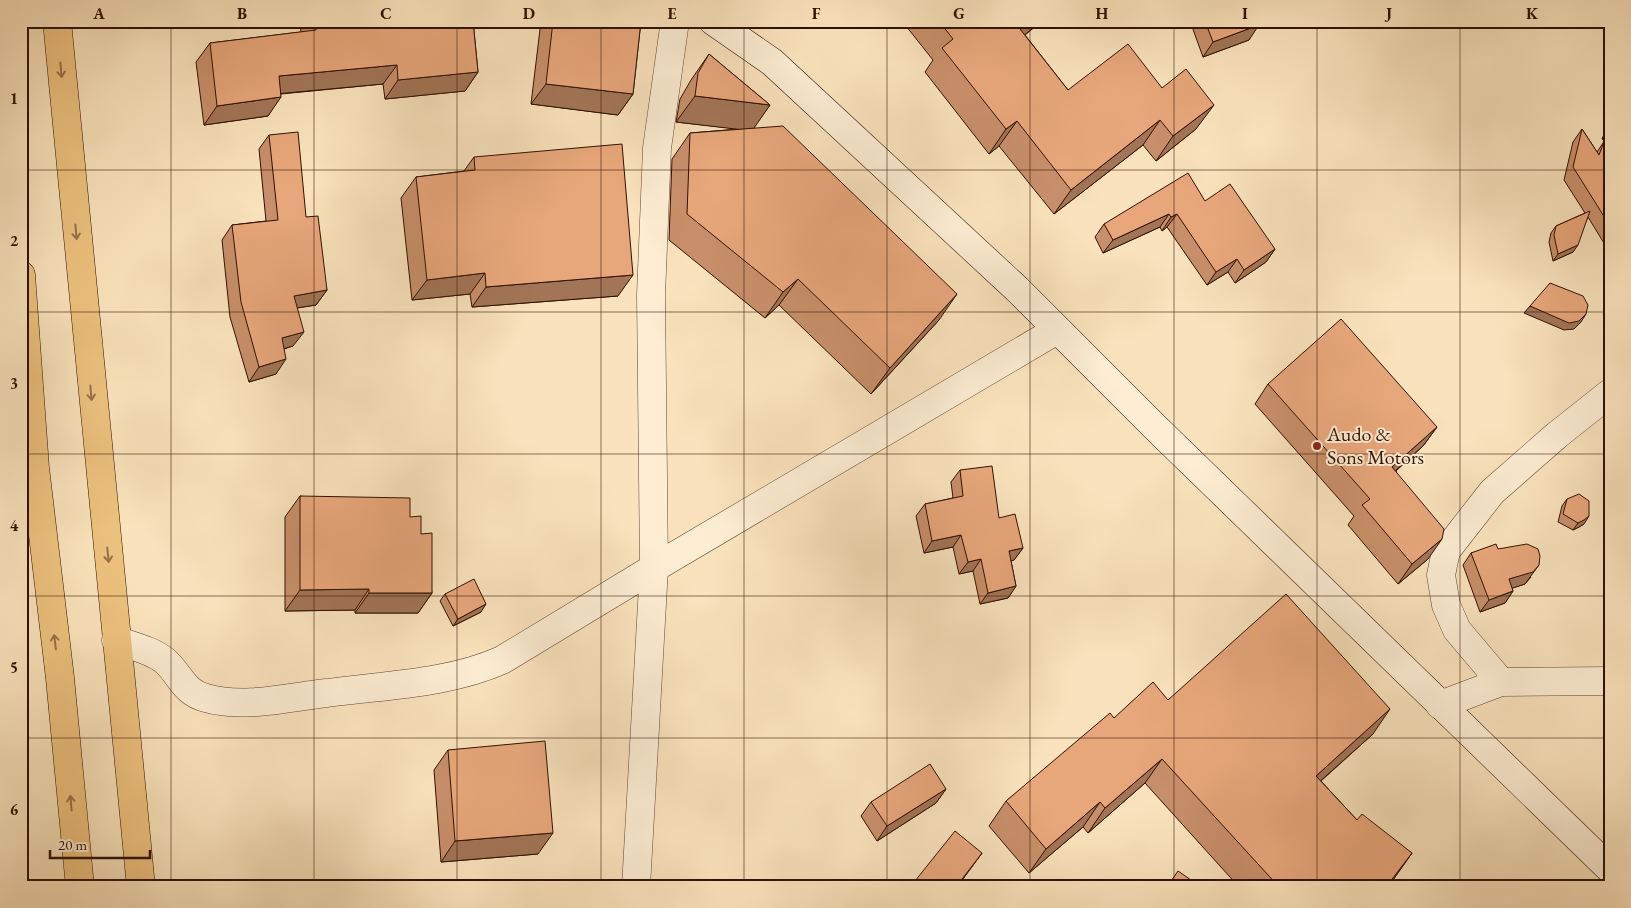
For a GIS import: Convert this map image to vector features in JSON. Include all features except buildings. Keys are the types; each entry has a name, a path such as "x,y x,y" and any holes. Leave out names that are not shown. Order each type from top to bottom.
{"highway":[{"path":"57,21 141,887"},
{"path":"21,275 36,468 60,678 80,887"}],"street":[{"path":"636,887 654,568 650,295 657,148 675,21"},
{"path":"713,21 780,68 894,173 1610,869"},
{"path":"116,640 151,652 166,661 189,690 205,698 227,702 265,700 441,679 478,670 502,660 1057,330"},
{"path":"1501,682 1457,630 1446,605 1441,575 1446,551 1492,492 1557,435 1610,393"},
{"path":"1440,705 1501,682 1610,681"}],"place":[{"name":"Audo & Sons Motors","path":"1317,446"}]}
